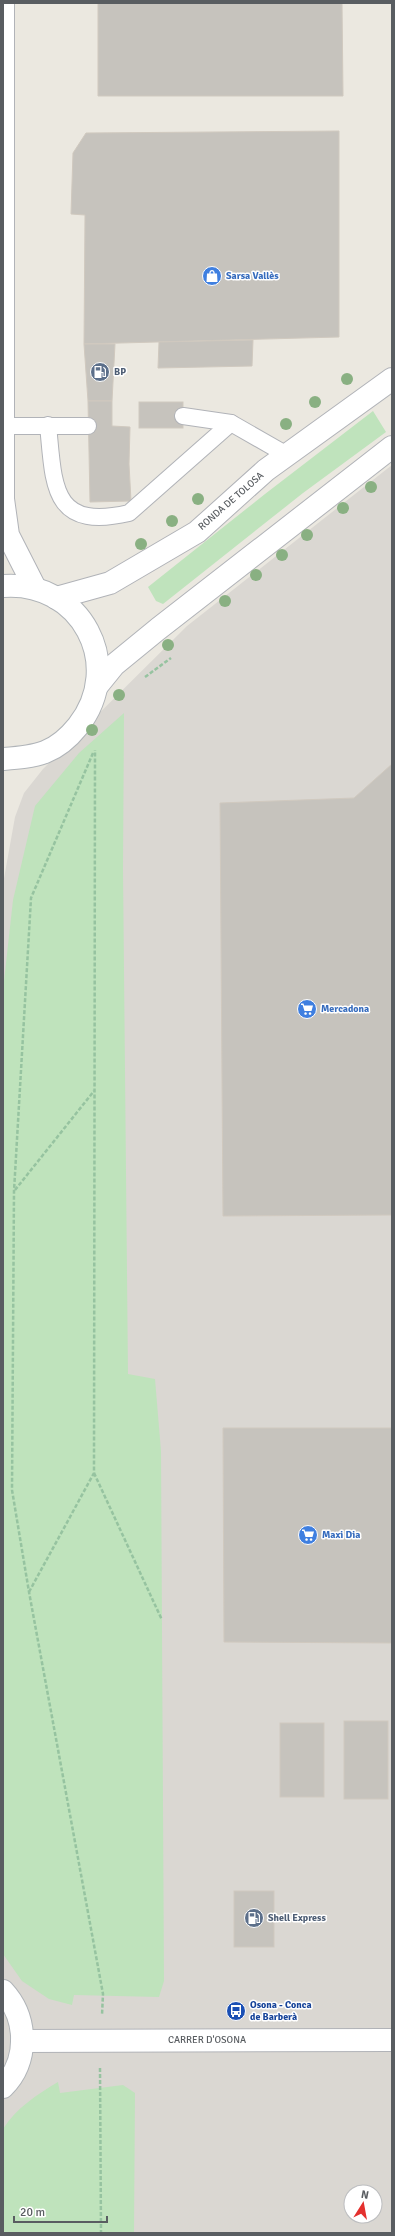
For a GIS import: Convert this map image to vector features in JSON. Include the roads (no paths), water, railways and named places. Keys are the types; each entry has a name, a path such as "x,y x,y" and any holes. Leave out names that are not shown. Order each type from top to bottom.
{"street":[{"path":"3,3 3,499 8,535 35,588"},
{"name":"RONDA DE TOLOSA","path":"56,598 110,583 197,532 266,470 392,380"},
{"path":"97,686 114,665 158,629 392,447"},
{"path":"3,586 19,585 35,588 46,592 71,607 88,630 98,658 97,686 88,713 70,736 46,752 18,758 3,759"},
{"path":"3,1991 12,2000 22,2027 21,2056 12,2079 3,2088"},
{"name":"CARRER D'OSONA","path":"22,2041 392,2040"}],"lane":[{"path":"183,416 231,423 287,455"},
{"path":"48,425 54,482 67,508 89,518 109,518 129,513 231,423"},
{"path":"4,426 88,426"}],"place":[{"name":"Sarsa Vallès","path":"212,276"},
{"name":"BP","path":"100,372"},
{"name":"Mercadona","path":"307,1009"},
{"name":"Maxi Dia","path":"308,1535"},
{"name":"Shell Express","path":"254,1918"},
{"name":"Osona - Conca de Barberà","path":"236,2011"}]}
